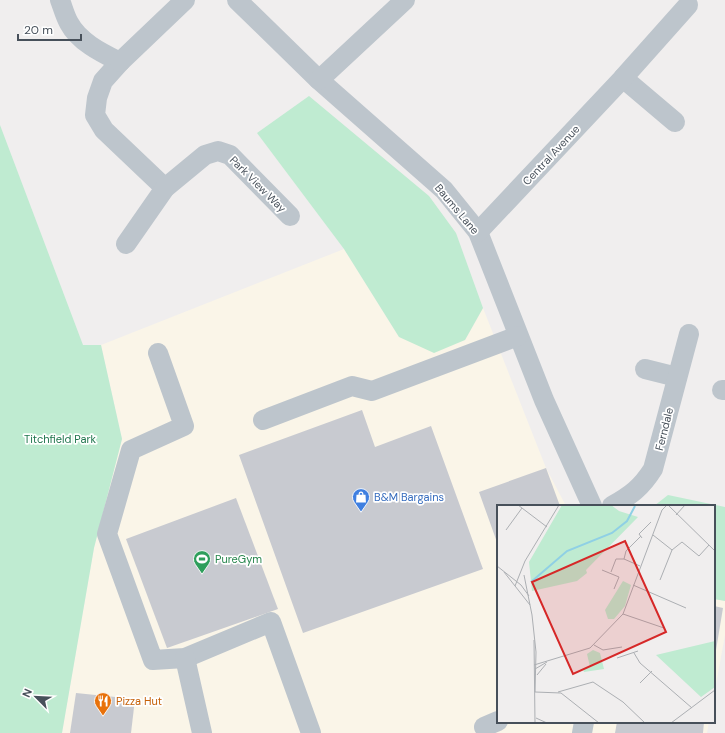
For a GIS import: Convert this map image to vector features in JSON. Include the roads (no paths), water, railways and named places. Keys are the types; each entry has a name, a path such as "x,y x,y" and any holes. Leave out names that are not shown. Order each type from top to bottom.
{"street":[{"path":"60,0 69,24 80,37 96,50 120,62"},
{"path":"165,188 104,130 95,115 96,98 102,81 185,0"},
{"name":"Baums Lane","path":"237,0 319,80 444,190 478,232 544,400 592,505"},
{"path":"319,80 405,0"},
{"name":"Central Avenue","path":"478,232 623,78 688,5"},
{"path":"623,78 675,122"},
{"name":"Park View Way","path":"126,244 165,188 205,155 218,151 230,155 290,216"},
{"name":"Ferndale","path":"614,505 632,495 644,484 654,469 689,334"},
{"path":"262,420 352,386 372,391 518,336"},
{"path":"158,353 184,426 130,450 107,534 154,660 186,658 270,622 311,733"},
{"path":"645,369 677,377"},
{"path":"186,658 202,733"},
{"path":"582,733 584,723"}],"place":[{"name":"B&M Bargains","path":"361,512"},
{"name":"PureGym","path":"202,574"},
{"name":"Pizza Hut","path":"103,716"}],"park label":[{"name":"Titchfield Park","path":"60,439"}]}
